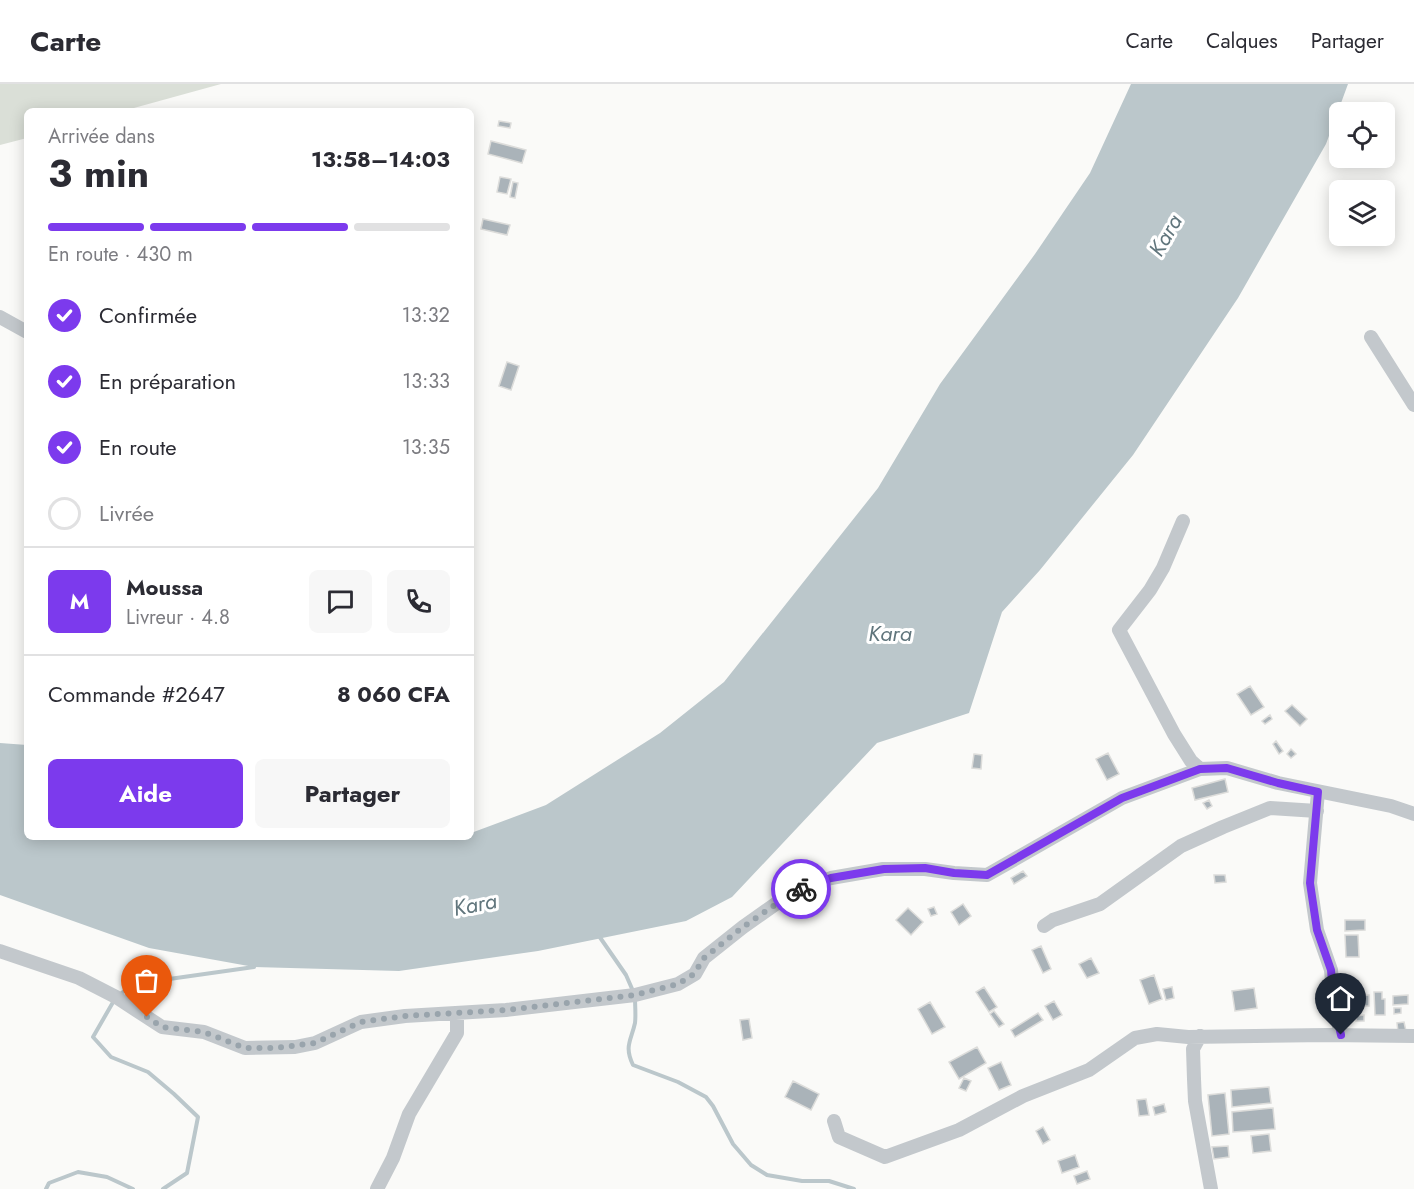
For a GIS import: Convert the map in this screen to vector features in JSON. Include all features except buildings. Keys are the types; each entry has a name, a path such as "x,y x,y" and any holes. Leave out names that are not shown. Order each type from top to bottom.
{"street":[{"path":"0,316 24,330"},
{"path":"1371,337 1414,405"},
{"path":"1183,521 1164,568 1150,591 1119,630 1174,734 1191,761 1200,769"},
{"path":"0,951 79,978 116,997 162,1027 204,1032 245,1048 295,1047 315,1043 361,1022 405,1016 506,1010 635,995 678,984 694,974 704,958 743,927 795,891 831,878 884,869 925,868 987,875 1122,798 1200,769 1227,768 1278,783 1391,806 1414,814"},
{"path":"1318,792 1310,883 1317,930 1331,970 1334,1004 1341,1035"},
{"path":"1044,926 1053,920 1100,904 1181,846 1223,827 1270,808 1317,811"},
{"path":"377,1189 393,1158 409,1114 457,1033 457,1013"},
{"path":"834,1121 839,1137 885,1156 959,1130 1023,1096 1089,1070 1135,1038 1157,1034 1414,1036"},
{"path":"1200,1036 1193,1049 1195,1101 1211,1189"}],"shaded area":[{"path":"0,84 221,84 134,108 24,108 24,139 0,145"}],"water":[{"name":"Kara","path":"1131,84 1348,84 1341,102 1329,102 1329,136 1326,144 1238,298 1133,455 1040,570 1002,612 969,713 877,743 732,897 686,921 538,951 399,971 254,967 149,948 0,895 0,743 24,745 24,840 474,840 474,832 546,805 660,733 724,682 878,488 940,384 1035,254 1090,173"}],"waterway":[{"path":"599,936 626,975 633,991"},
{"path":"163,1189 187,1173 198,1117 148,1072 111,1057 93,1037 116,997 134,984 254,967"},
{"path":"635,998 635,1023 629,1048 633,1065 678,1082 706,1097 733,1144 751,1165 767,1175 802,1181 829,1181 854,1189"},
{"path":"46,1189 49,1183 78,1172 107,1177 133,1189"}],"way so far":[{"path":"147,1017 162,1027 204,1032 245,1048 275,1048 315,1043 361,1022 405,1016 506,1010 635,995 678,984 694,974 704,958 743,927 801,889"}],"route":[{"path":"801,889 831,878 884,869 925,868 987,875 1122,798 1200,769 1227,768 1244,771 1278,783 1318,792 1310,883 1317,930 1331,970 1334,1004 1341,1035"}]}
